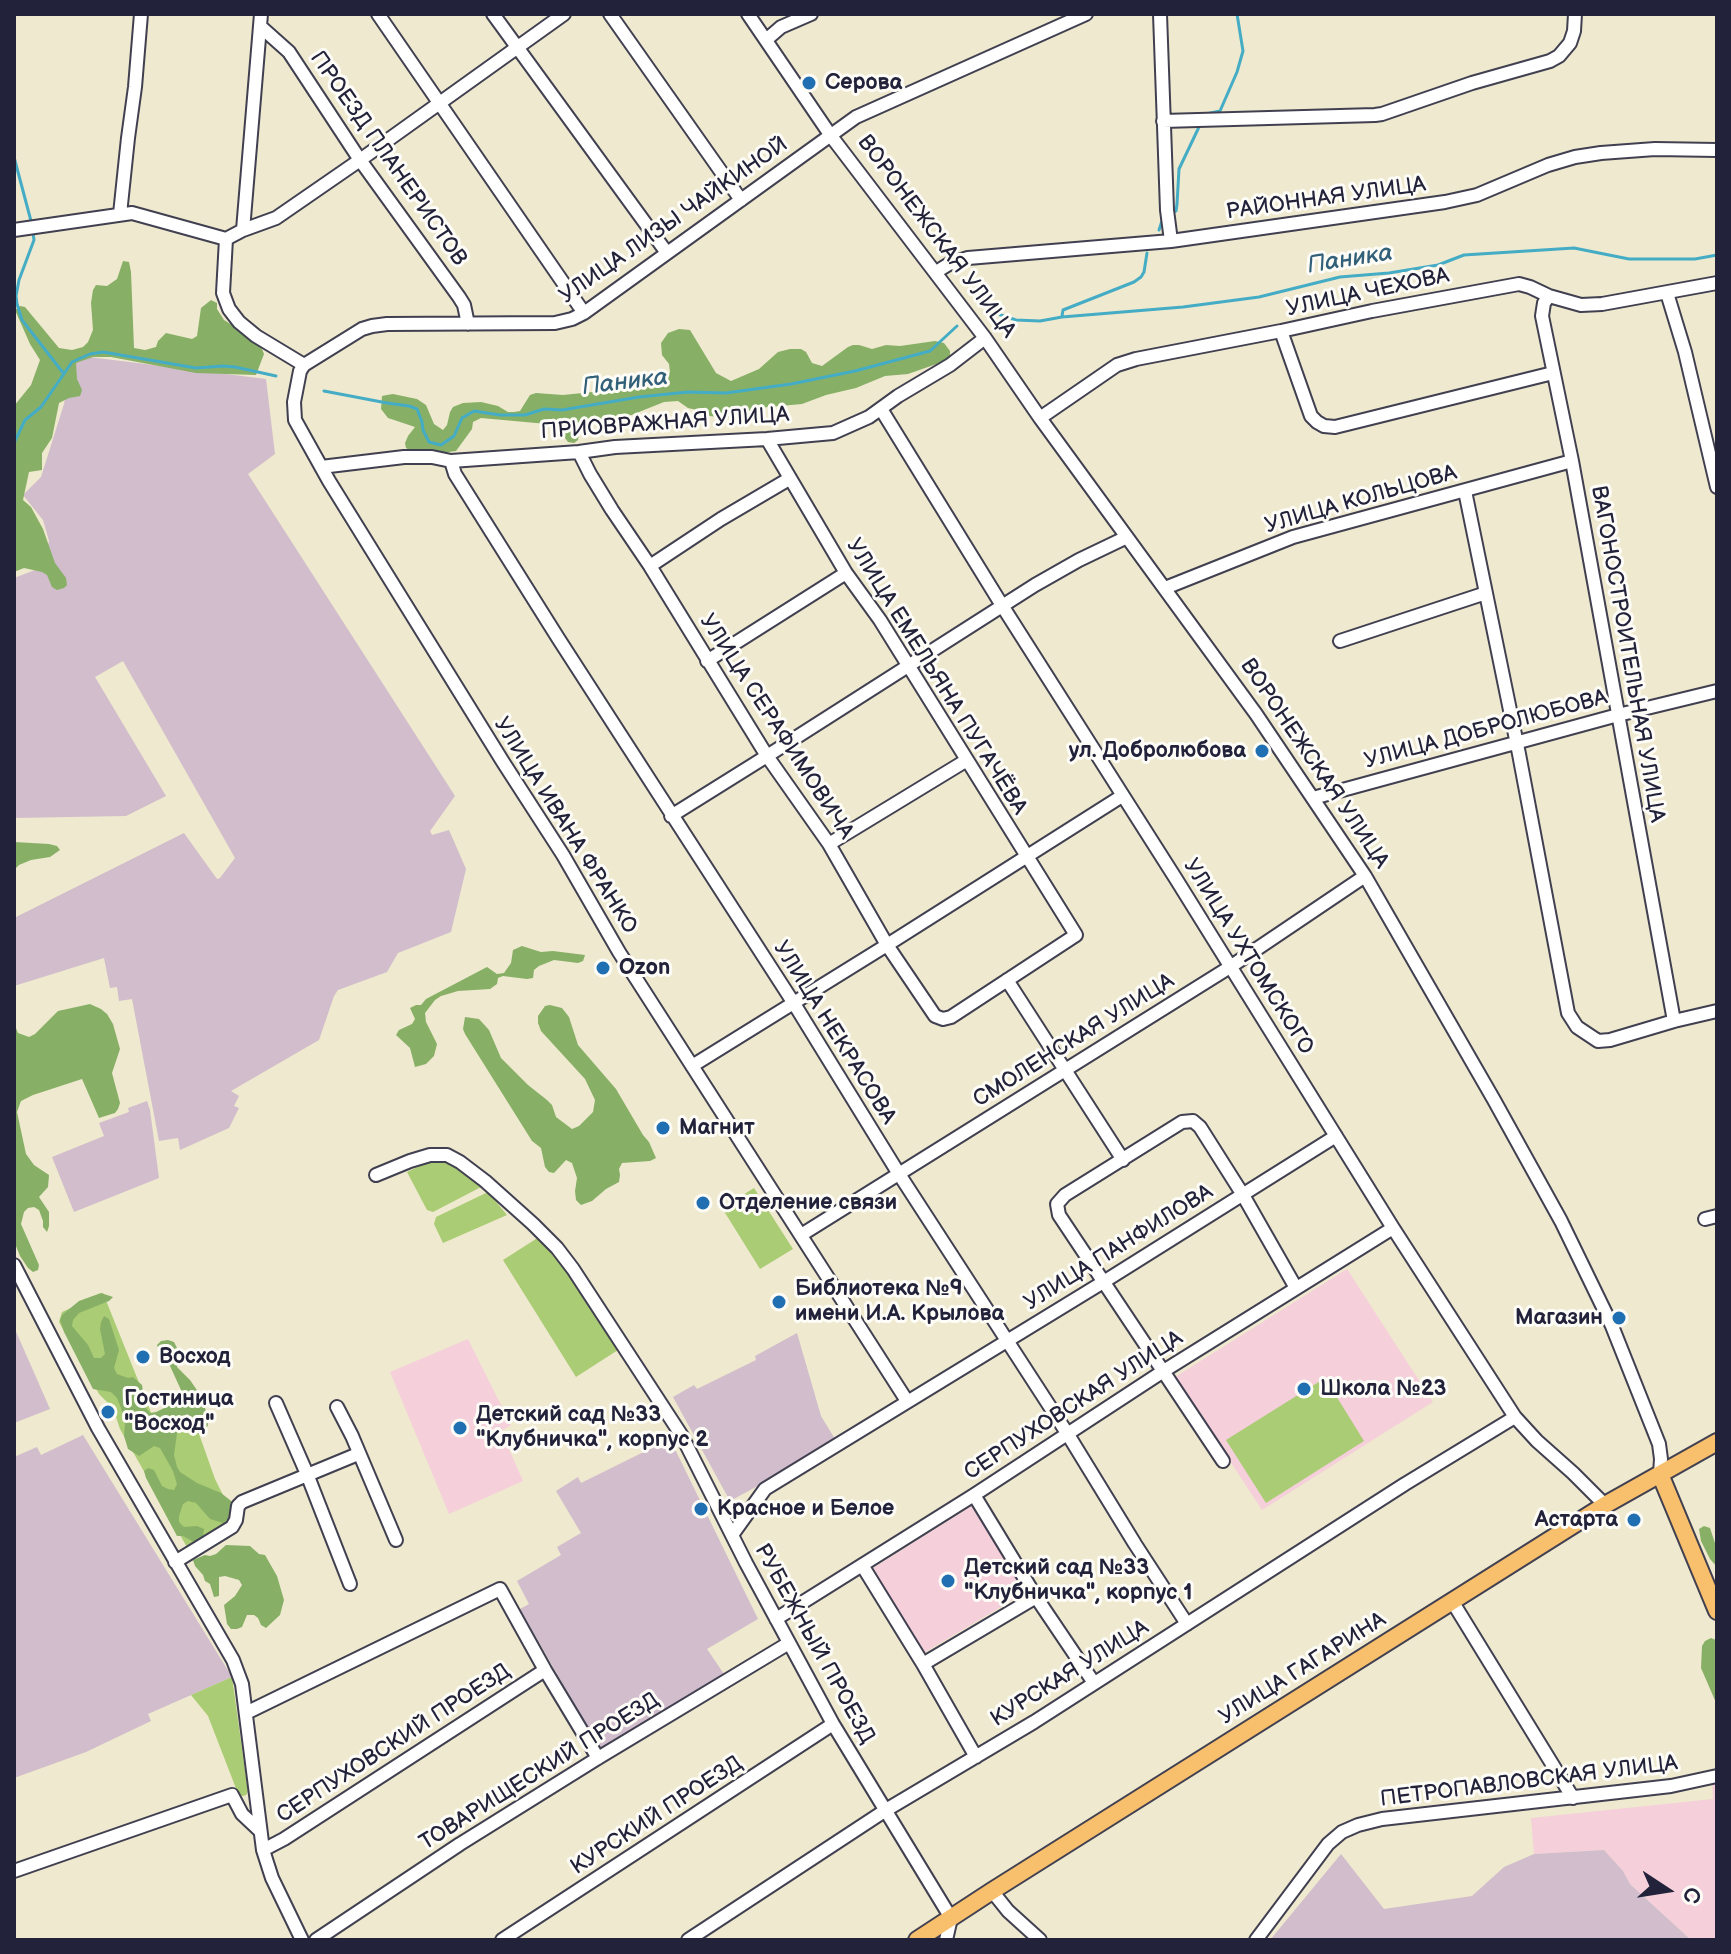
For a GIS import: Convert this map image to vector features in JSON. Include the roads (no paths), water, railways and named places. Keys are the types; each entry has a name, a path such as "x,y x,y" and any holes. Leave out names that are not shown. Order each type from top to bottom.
{"main road":[{"name":"УЛИЦА ГАГАРИНА","path":"917,1940 1605,1505 1717,1442"},
{"name":"ВОРОНЕЖСКАЯ УЛИЦА","path":"1660,1474 1717,1611"}],"street":[{"path":"120,214 141,14"},
{"path":"378,14 584,313"},
{"path":"493,14 667,253"},
{"path":"14,230 132,213 226,239 276,218 564,14"},
{"path":"610,14 741,200"},
{"name":"ВОРОНЕЖСКАЯ УЛИЦА","path":"748,14 831,136 985,338 1256,714 1365,876 1561,1221 1612,1326 1659,1444 1660,1474"},
{"path":"766,40 781,27 811,14"},
{"name":"УЛИЦА ЛИЗЫ ЧАЙКИНОЙ","path":"304,365 372,326 555,323 572,319 856,117 1086,14"},
{"path":"1160,14 1167,210 1171,241"},
{"path":"1163,121 1382,114 1472,83 1550,61 1570,43 1575,14"},
{"path":"243,230 261,20"},
{"name":"ПРОЕЗД ПЛАНЕРИСТОВ","path":"261,20 289,52 360,160 459,297 468,324"},
{"name":"РАЙОННАЯ УЛИЦА","path":"936,272 968,258 1171,241 1459,200 1575,157 1655,149 1717,150"},
{"path":"226,239 223,293 229,309 256,336 304,365"},
{"name":"УЛИЦА ЧЕХОВА","path":"1040,418 1117,365 1160,353 1519,284 1581,305 1717,283"},
{"path":"1667,293 1685,352 1717,487"},
{"name":"ВАГОНОСТРОИТЕЛЬНАЯ УЛИЦА","path":"1549,296 1544,303 1542,316 1572,461 1674,1021"},
{"path":"1281,331 1311,416 1324,426 1335,427 1553,373"},
{"name":"ПРИОВРАЖНАЯ УЛИЦА","path":"321,467 404,457 451,461 833,433 881,409 950,365 985,338"},
{"name":"УЛИЦА ИВАНА ФРАНКО","path":"304,365 294,402 295,420 321,467 563,855 619,952 907,1401"},
{"name":"УЛИЦА УХТОМСКОГО","path":"881,409 1393,1228 1515,1417 1605,1505"},
{"name":"УЛИЦА ЕМЕЛЬЯНА ПУГАЧЁВА","path":"767,439 846,573 880,620 1076,935 1007,980"},
{"name":"УЛИЦА СЕРАФИМОВИЧА","path":"579,452 707,661 767,756 829,844 887,945 935,1016 943,1019 951,1017 1007,980"},
{"name":"УЛИЦА НЕКРАСОВА","path":"451,461 455,474 671,816 793,1002 899,1174 1187,1624"},
{"name":"УЛИЦА КОЛЬЦОВА","path":"1165,588 1293,537 1572,461"},
{"path":"650,566 789,479"},
{"path":"1465,491 1568,1013 1577,1027 1598,1041 1717,1011"},
{"path":"671,816 1035,585 1127,537"},
{"path":"707,661 846,573"},
{"path":"1340,641 1486,593"},
{"name":"УЛИЦА ДОБРОЛЮБОВА","path":"1313,798 1717,691"},
{"path":"829,844 967,760"},
{"path":"692,1066 1122,796"},
{"name":"СМОЛЕНСКАЯ УЛИЦА","path":"801,1235 1230,967 1365,876"},
{"path":"1007,980 1123,1160"},
{"path":"1223,1461 1059,1215 1057,1204 1065,1195 1182,1122 1193,1121 1200,1127 1243,1195 1296,1288"},
{"name":"УЛИЦА ПАНФИЛОВА","path":"732,1535 765,1489 1336,1136"},
{"name":"РУБЕЖНЫЙ ПРОЕЗД","path":"376,1175 430,1155 447,1155 485,1181 545,1235 573,1269 682,1436 833,1724 951,1918"},
{"name":"СЕРПУХОВСКАЯ УЛИЦА","path":"776,1619 1393,1228"},
{"path":"14,1265 98,1428 233,1660 242,1684 263,1850 272,1878 302,1940"},
{"path":"14,1295 27,1290"},
{"path":"276,1403 350,1584"},
{"path":"337,1407 396,1540"},
{"name":"КУРСКАЯ УЛИЦА","path":"688,1940 886,1810 976,1757 1515,1417"},
{"path":"175,1562 232,1527 242,1502 358,1454"},
{"path":"974,1495 1036,1597 1094,1683"},
{"path":"862,1565 976,1757"},
{"path":"246,1713 500,1589 598,1758"},
{"path":"923,1664 1036,1597"},
{"path":"1452,1601 1573,1798"},
{"name":"ТОВАРИЩЕСКИЙ ПРОЕЗД","path":"316,1940 460,1844 789,1643"},
{"name":"СЕРПУХОВСКИЙ ПРОЕЗД","path":"263,1850 545,1670"},
{"name":"КУРСКИЙ ПРОЕЗД","path":"502,1940 833,1724"},
{"name":"ПЕТРОПАВЛОВСКАЯ УЛИЦА","path":"1256,1940 1328,1844 1342,1832 1358,1825 1382,1819 1671,1786 1717,1776"},
{"path":"14,1871 232,1795 242,1814 259,1830"},
{"path":"992,1891 1008,1911 1040,1940"},
{"path":"946,1940 951,1918"}],"waterway":[{"path":"1206,114 1220,111 1237,72 1243,51 1237,14"},
{"path":"1172,213 1176,211 1179,169 1199,127"},
{"path":"14,157 31,221"},
{"path":"1159,230 1163,218"},
{"path":"33,233 34,240 19,280 17,304 22,320 64,374"},
{"name":"Паника","path":"989,311 1016,320 1040,321 1183,307 1259,297 1340,277 1438,265 1464,255 1574,248 1629,259 1695,259 1717,255"},
{"path":"1062,316 1063,310 1141,277 1147,253"},
{"name":"Паника","path":"324,391 417,409 429,442 441,445 454,436 462,418 474,411 525,415 544,409 562,410 639,397 688,392 726,393 791,384 930,351 957,326"},
{"name":"Паника","path":"14,443 25,420 41,407 72,362 90,354 103,352 196,368 235,367 276,376"}],"place":[{"name":"Серова","path":"809,83"},
{"name":"ул. Добролюбова","path":"1262,751"},
{"name":"Ozon","path":"603,968"},
{"name":"Магнит","path":"663,1128"},
{"name":"Отделение связи","path":"703,1203"},
{"name":"Библиотека №9 имени И.А. Крылова","path":"779,1302"},
{"name":"Магазин","path":"1619,1318"},
{"name":"Восход","path":"143,1357"},
{"name":"Школа №23","path":"1304,1389"},
{"name":"Гостиница \"Восход\"","path":"108,1412"},
{"name":"Детский сад №33 \"Клубничка\", корпус 2","path":"460,1428"},
{"name":"Красное и Белое","path":"701,1509"},
{"name":"Астарта","path":"1634,1520"},
{"name":"Детский сад №33 \"Клубничка\", корпус 1","path":"948,1581"}]}
